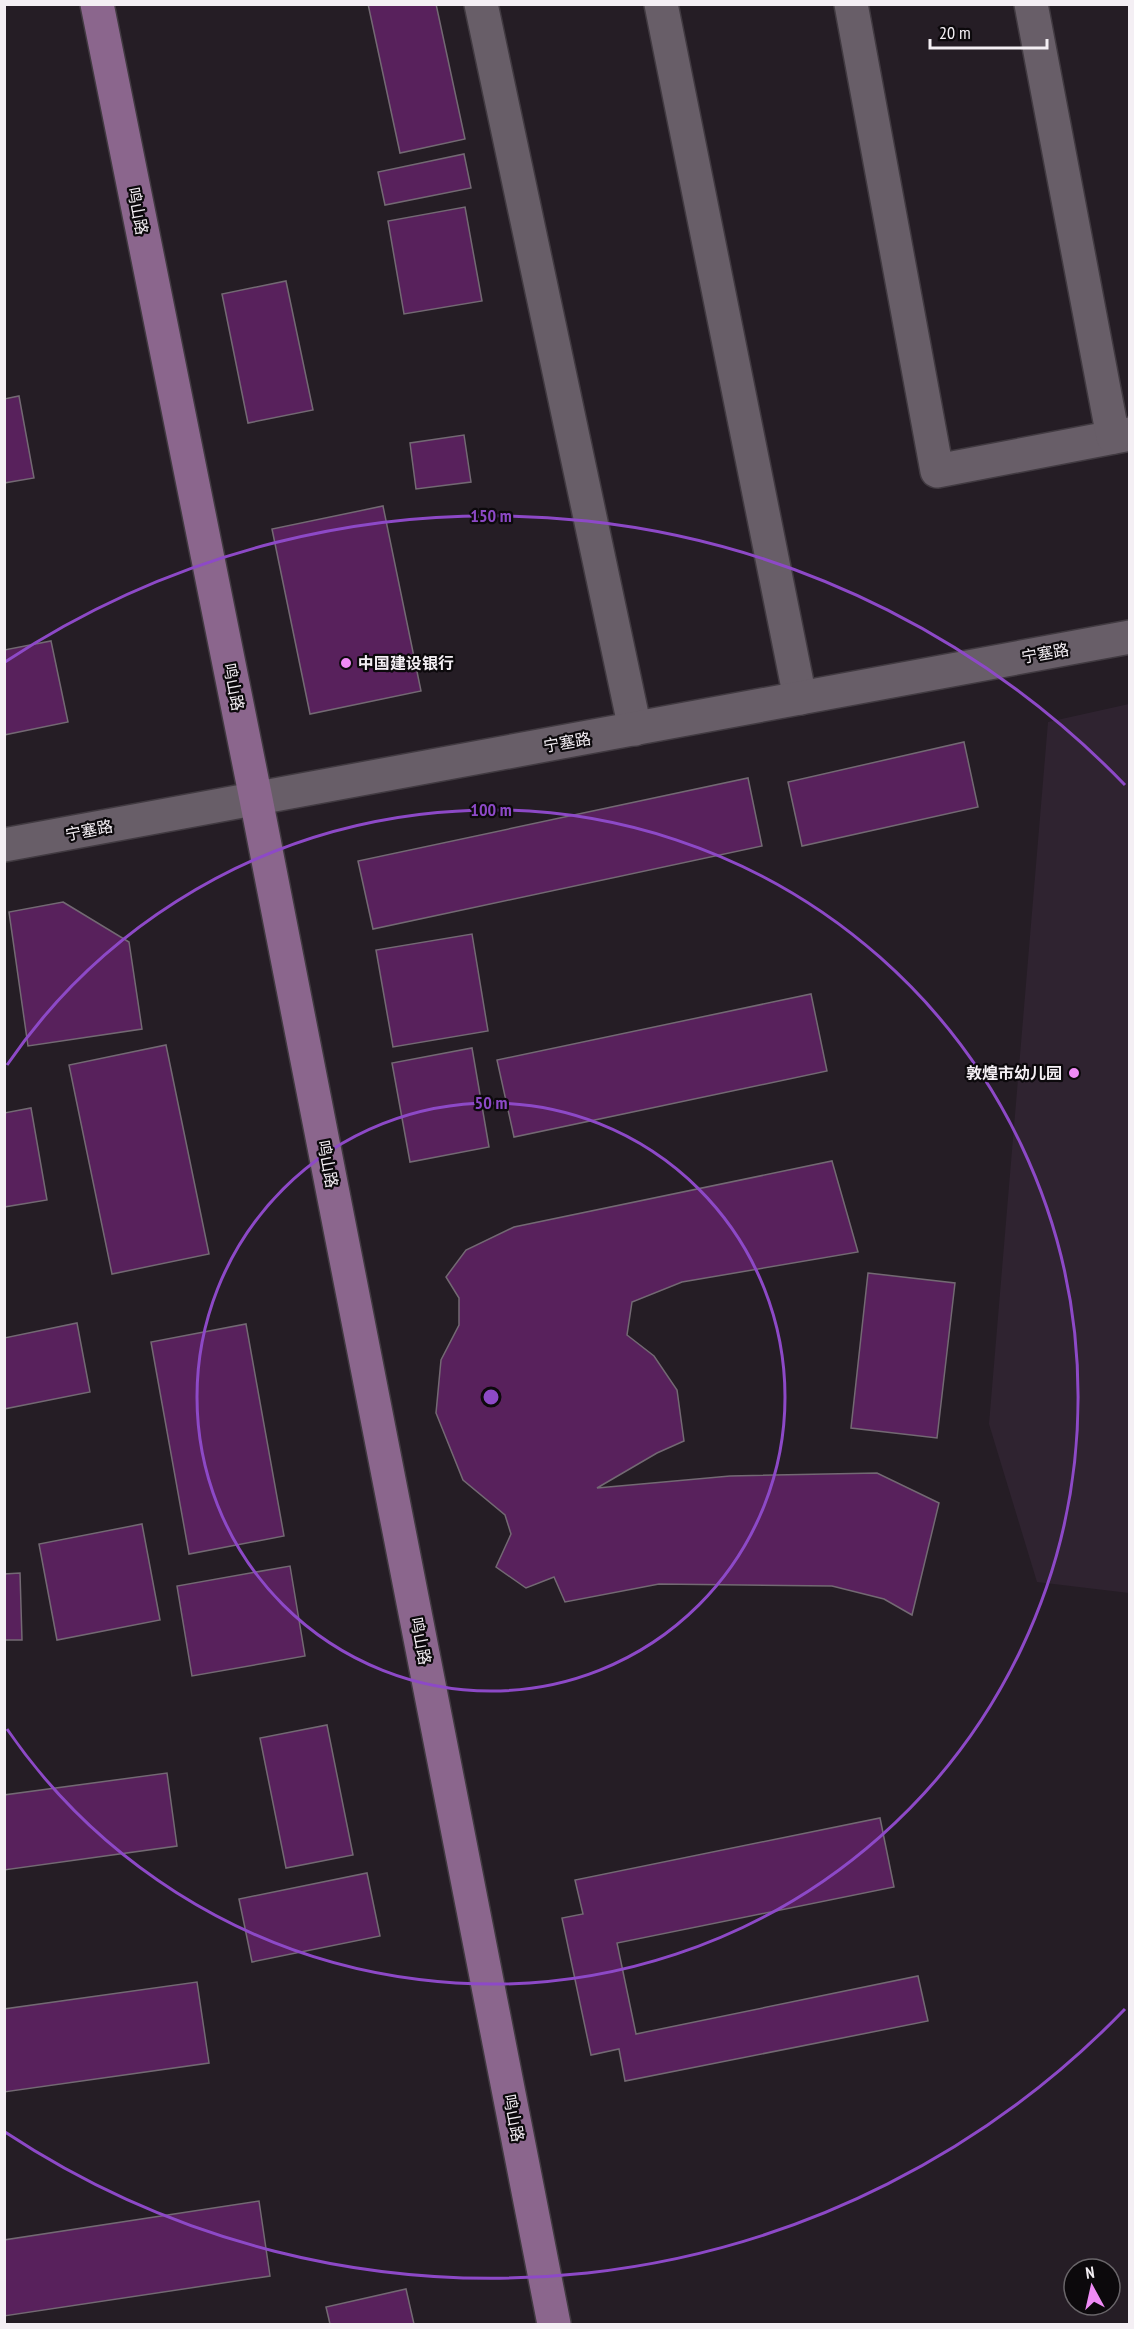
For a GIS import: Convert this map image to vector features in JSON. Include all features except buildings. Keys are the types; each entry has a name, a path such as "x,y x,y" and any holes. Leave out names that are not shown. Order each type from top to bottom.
{"main road":[{"name":"鸣山路","path":"97,4 256,799 555,2325"}],"street":[{"path":"481,4 635,729"},
{"path":"661,4 800,698"},
{"path":"850,4 937,471 1121,436 1031,4"},
{"name":"宁塞路","path":"4,846 1130,637"}],"shaded area":[{"name":"敦煌市幼儿园","path":"1130,704 1129,1593 1037,1582 989,1424 1048,722"}],"place":[{"name":"中国建设银行","path":"346,663"},
{"name":"敦煌市幼儿园","path":"1074,1073"}]}
